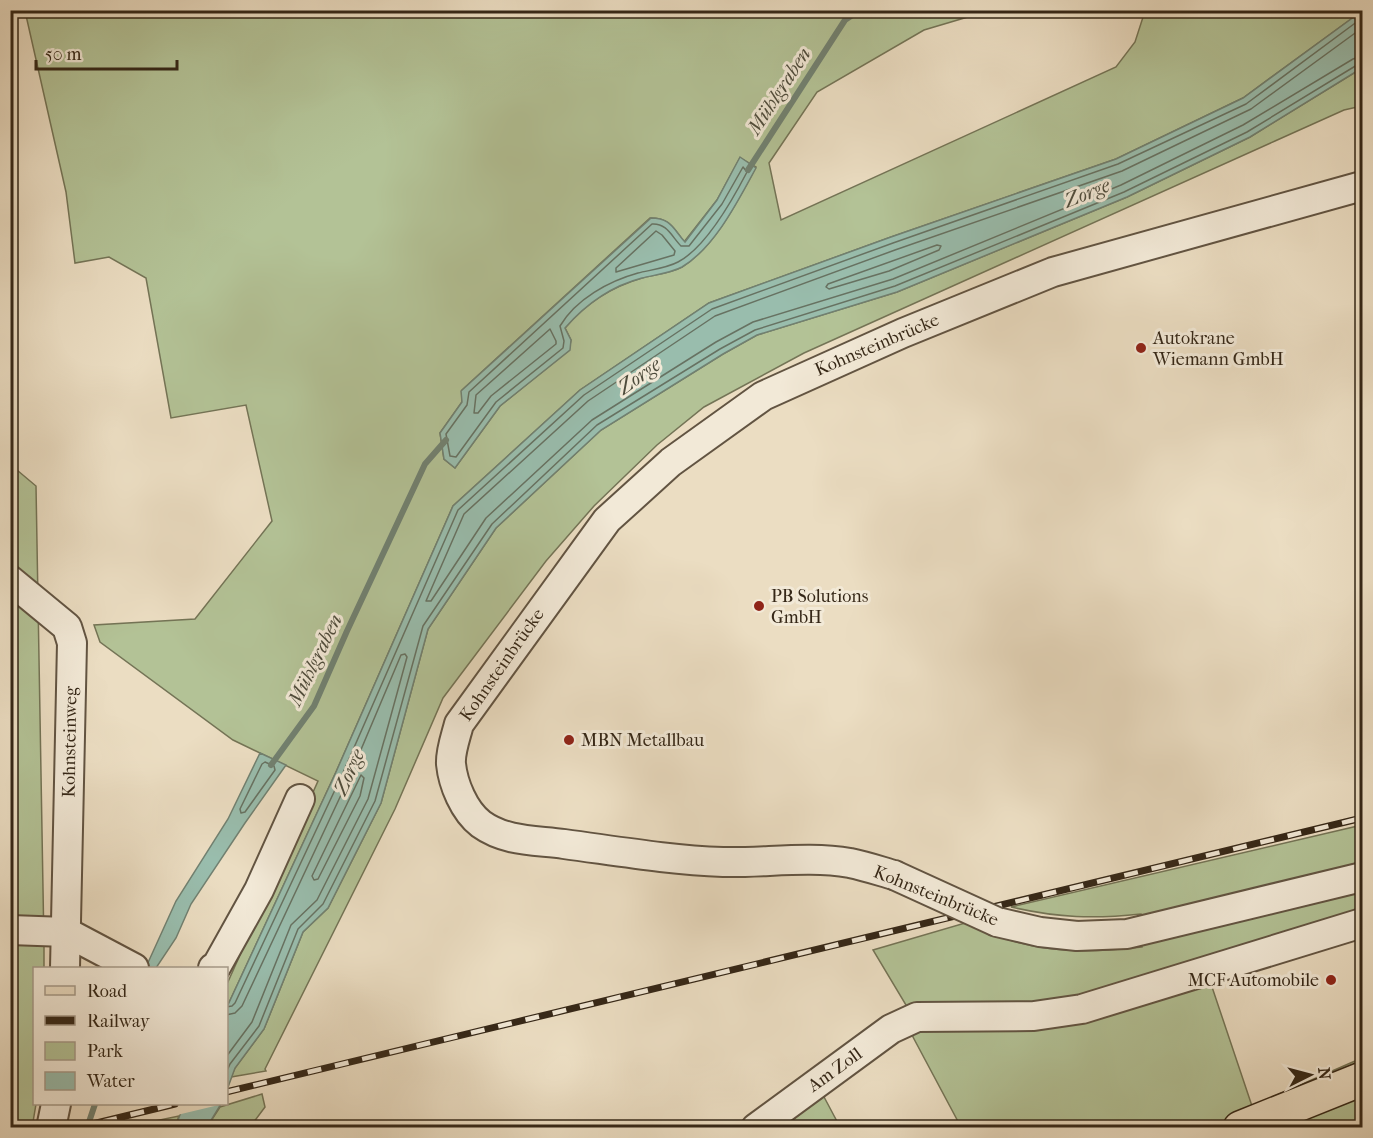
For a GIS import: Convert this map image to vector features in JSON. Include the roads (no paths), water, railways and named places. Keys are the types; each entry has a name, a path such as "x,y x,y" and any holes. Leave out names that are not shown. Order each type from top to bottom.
{"main road":[{"path":"1239,1128 1362,1079"}],"street":[{"name":"Kohnsteinbrücke","path":"1362,186 1053,272 903,333 763,396 670,462 607,520 459,724 451,762 458,791 480,823 501,834 524,841 562,844 623,854 722,862 850,863 894,875 997,922 1040,932 1077,936 1109,936 1148,930 1362,877"},
{"name":"Kohnsteinweg","path":"10,580 67,627 72,643 65,967"},
{"path":"216,967 259,890 300,799"},
{"name":"Am Zoll","path":"756,1128 891,1029 917,1017 1034,1016 1082,1009 1362,923"},
{"path":"10,930 66,932 131,967"},
{"path":"85,967 109,954"},
{"path":"51,1128 56,1105"}],"water":[{"name":"Zorge","path":"1362,11 1362,68 1250,137 1127,197 897,292 757,335 601,430 496,528 428,629 381,803 328,908 303,932 264,1029 235,1068 228,1087 228,1005 336,772 453,506 580,390 709,303 1116,159 1243,98"},
{"path":"740,157 756,168 725,222 705,248 682,267 631,281 590,304 565,328 571,340 570,350 500,406 455,468 444,459 440,433 462,402 461,391 651,218 667,222 685,242 717,200"},
{"path":"260,753 286,765 191,904 176,938 157,967 146,967 176,901 228,819"},
{"path":"184,1105 220,1105 207,1127 175,1128"}],"waterway":[{"name":"Mühlgraben","path":"748,170 845,20 860,10"},
{"name":"Mühlgraben","path":"271,765 314,706 425,464 446,440"},
{"path":"87,1128 95,1105"}],"railway":[{"path":"228,1092 1362,818"},
{"path":"76,1128 171,1105"}],"place":[{"name":"Autokrane Wiemann GmbH","path":"1141,348"},
{"name":"PB Solutions GmbH","path":"759,606"},
{"name":"MBN Metallbau","path":"569,740"},
{"name":"MCF Automobile","path":"1331,980"}]}
